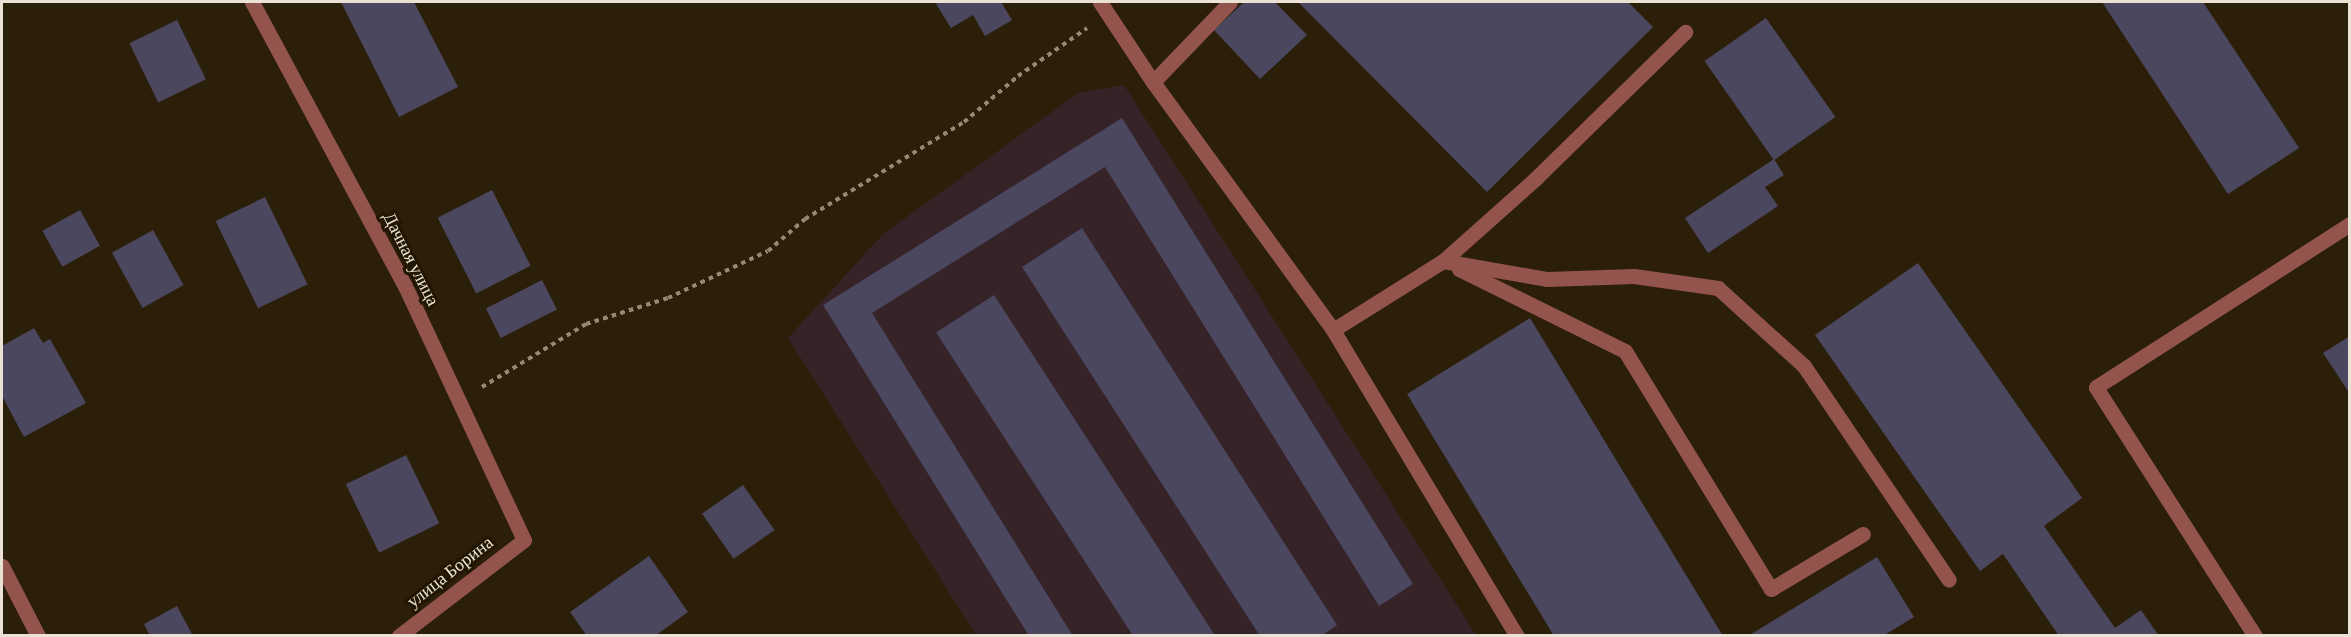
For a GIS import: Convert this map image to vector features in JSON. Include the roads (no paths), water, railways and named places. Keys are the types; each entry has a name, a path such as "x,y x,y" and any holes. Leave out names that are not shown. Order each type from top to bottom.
{"street":[{"name":"Дачная улица","path":"252,2 405,286 524,540"},
{"path":"1153,82 1230,2"},
{"path":"1104,8 1153,82 1333,330 1517,636"},
{"path":"1333,330 1443,261 1536,178 1685,32"},
{"path":"2255,636 2096,387 2349,224"},
{"path":"1443,261 1625,351 1771,590 1863,534"},
{"path":"1443,261 1547,279 1634,276 1719,288 1804,366 1949,580"},
{"name":"улица Борина","path":"399,636 524,540"},
{"path":"2,566 38,636"}]}
